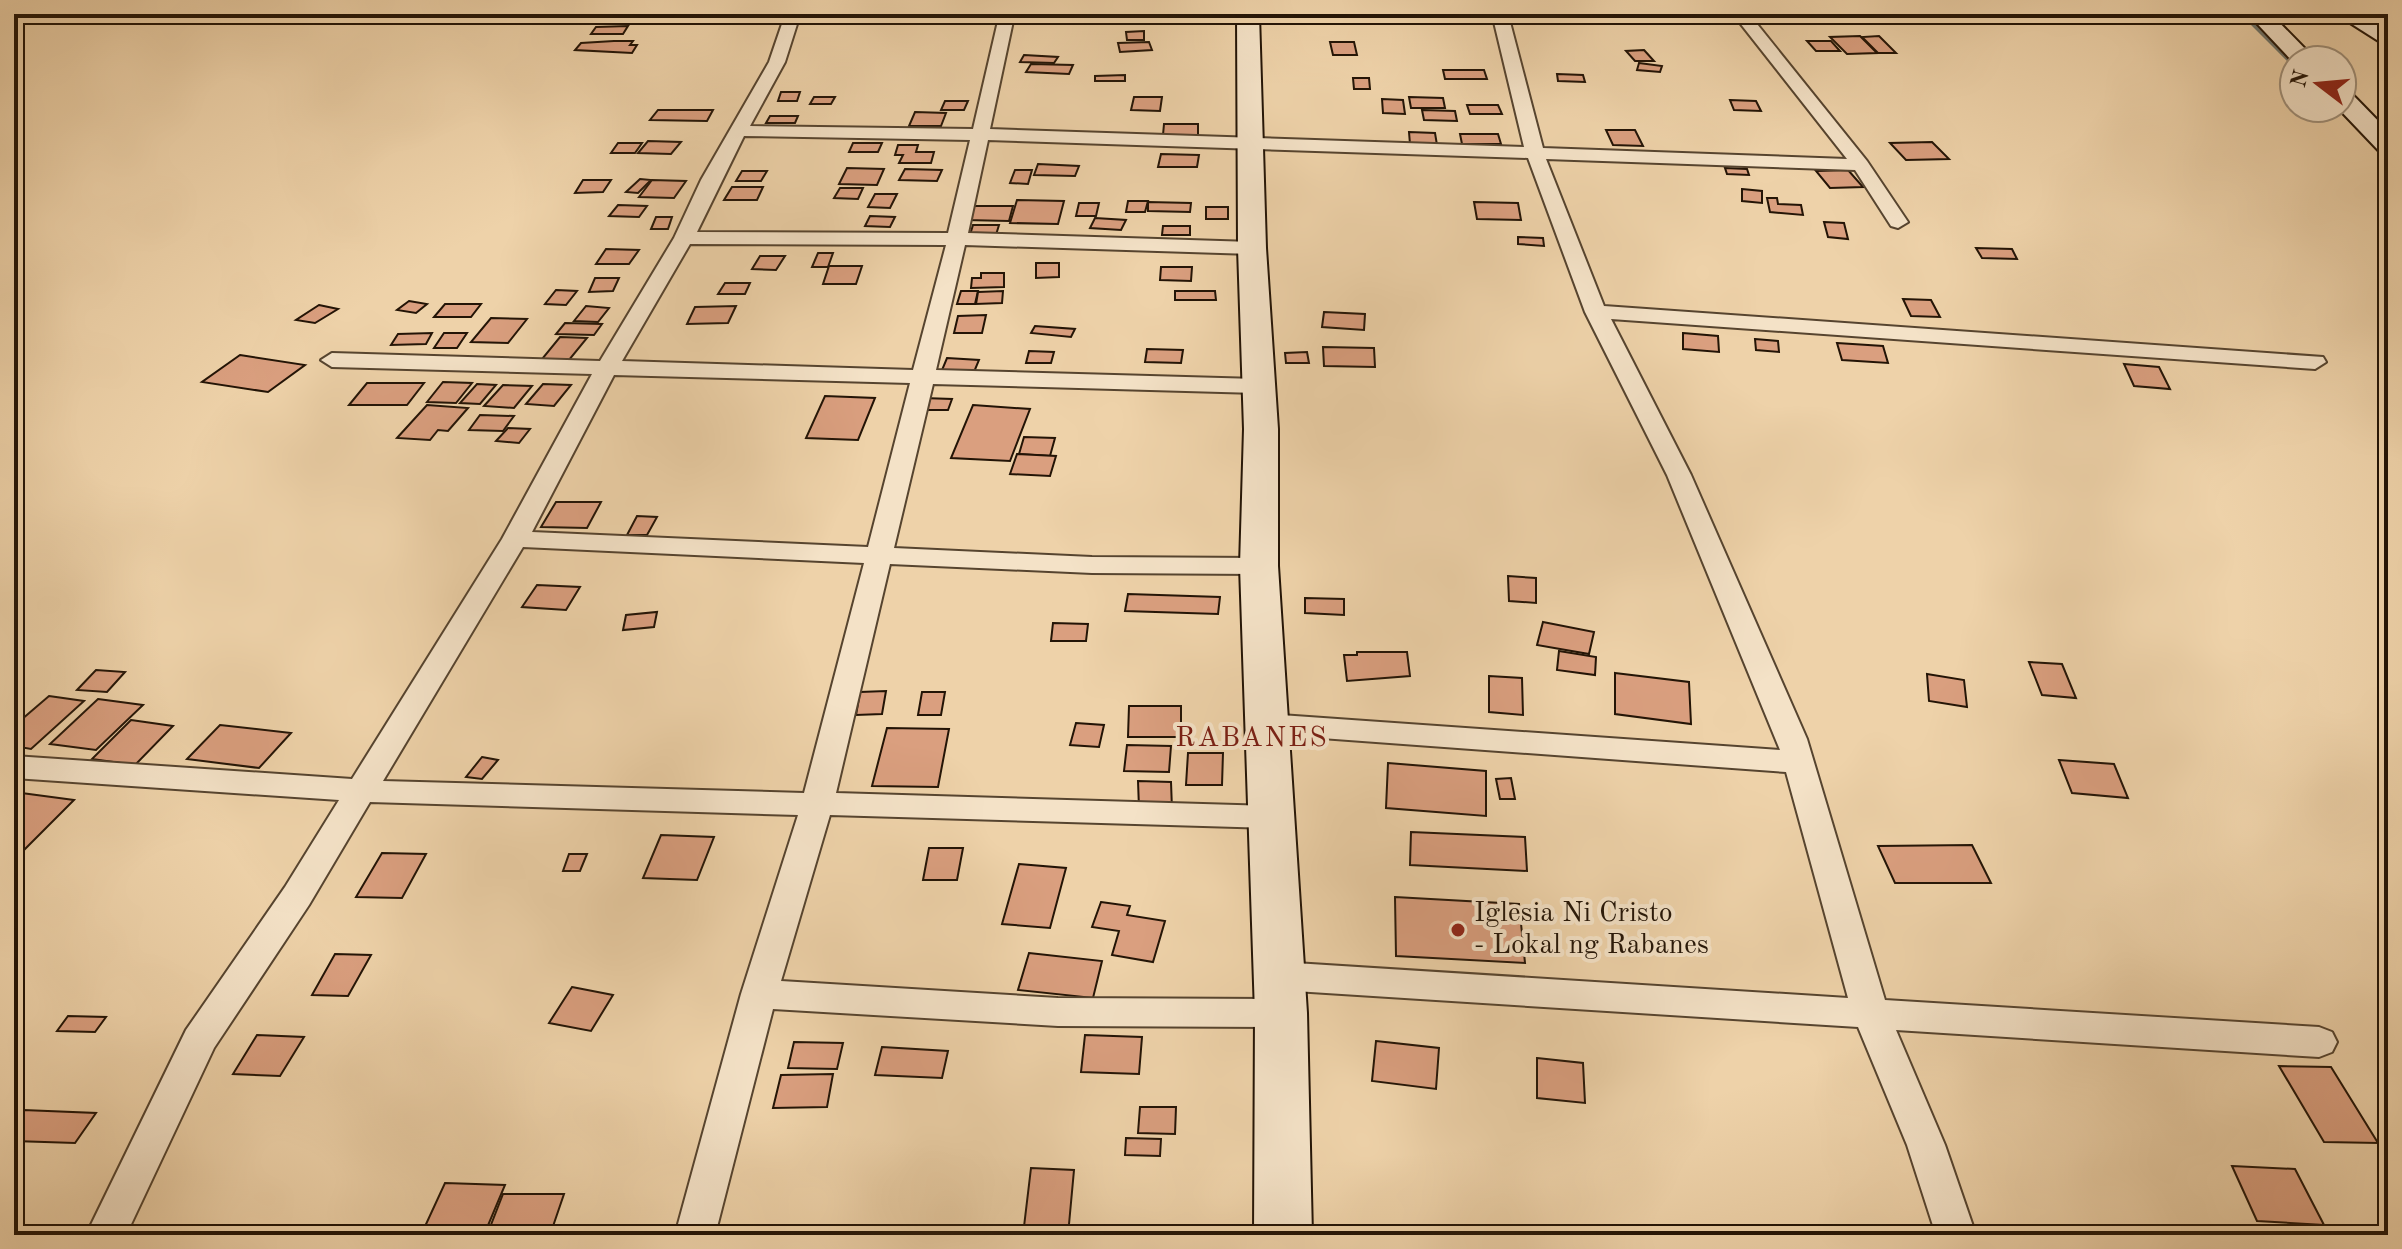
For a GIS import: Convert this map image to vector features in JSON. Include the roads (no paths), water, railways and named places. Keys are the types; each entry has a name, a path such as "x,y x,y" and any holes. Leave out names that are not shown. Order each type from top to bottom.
{"street":[{"path":"2259,14 2288,44"},
{"path":"2347,14 2388,40"},
{"path":"661,16 1743,16 1861,165 1898,222"},
{"path":"106,1235 199,1040 297,896 515,539 607,367 684,238 710,180 777,62 792,16"},
{"path":"695,1235 759,994 817,805 957,239 1007,16"},
{"path":"1248,16 1252,248 1261,429 1259,566 1280,995 1283,1235"},
{"path":"1501,16 1535,153 1596,312 1679,475 1792,739 1871,1014 1926,1145 1956,1235"},
{"path":"2358,115 2388,146"},
{"path":"739,131 982,132 1861,165"},
{"path":"684,238 957,239 1252,248"},
{"path":"1596,312 2315,362"},
{"path":"332,360 1257,386"},
{"path":"515,539 1092,565 1259,566"},
{"path":"1267,724 1798,762"},
{"path":"14,767 361,791 1271,817"},
{"path":"759,994 1058,1012 1280,995 1871,1014 2319,1042"}],"waterway":[{"path":"2245,14 2278,47"},
{"path":"2374,142 2388,157"}],"place":[{"name":"Iglesia Ni Cristo - Lokal ng Rabanes","path":"1458,930"}],"district":[{"name":"RABANES","path":"1252,739"}]}
